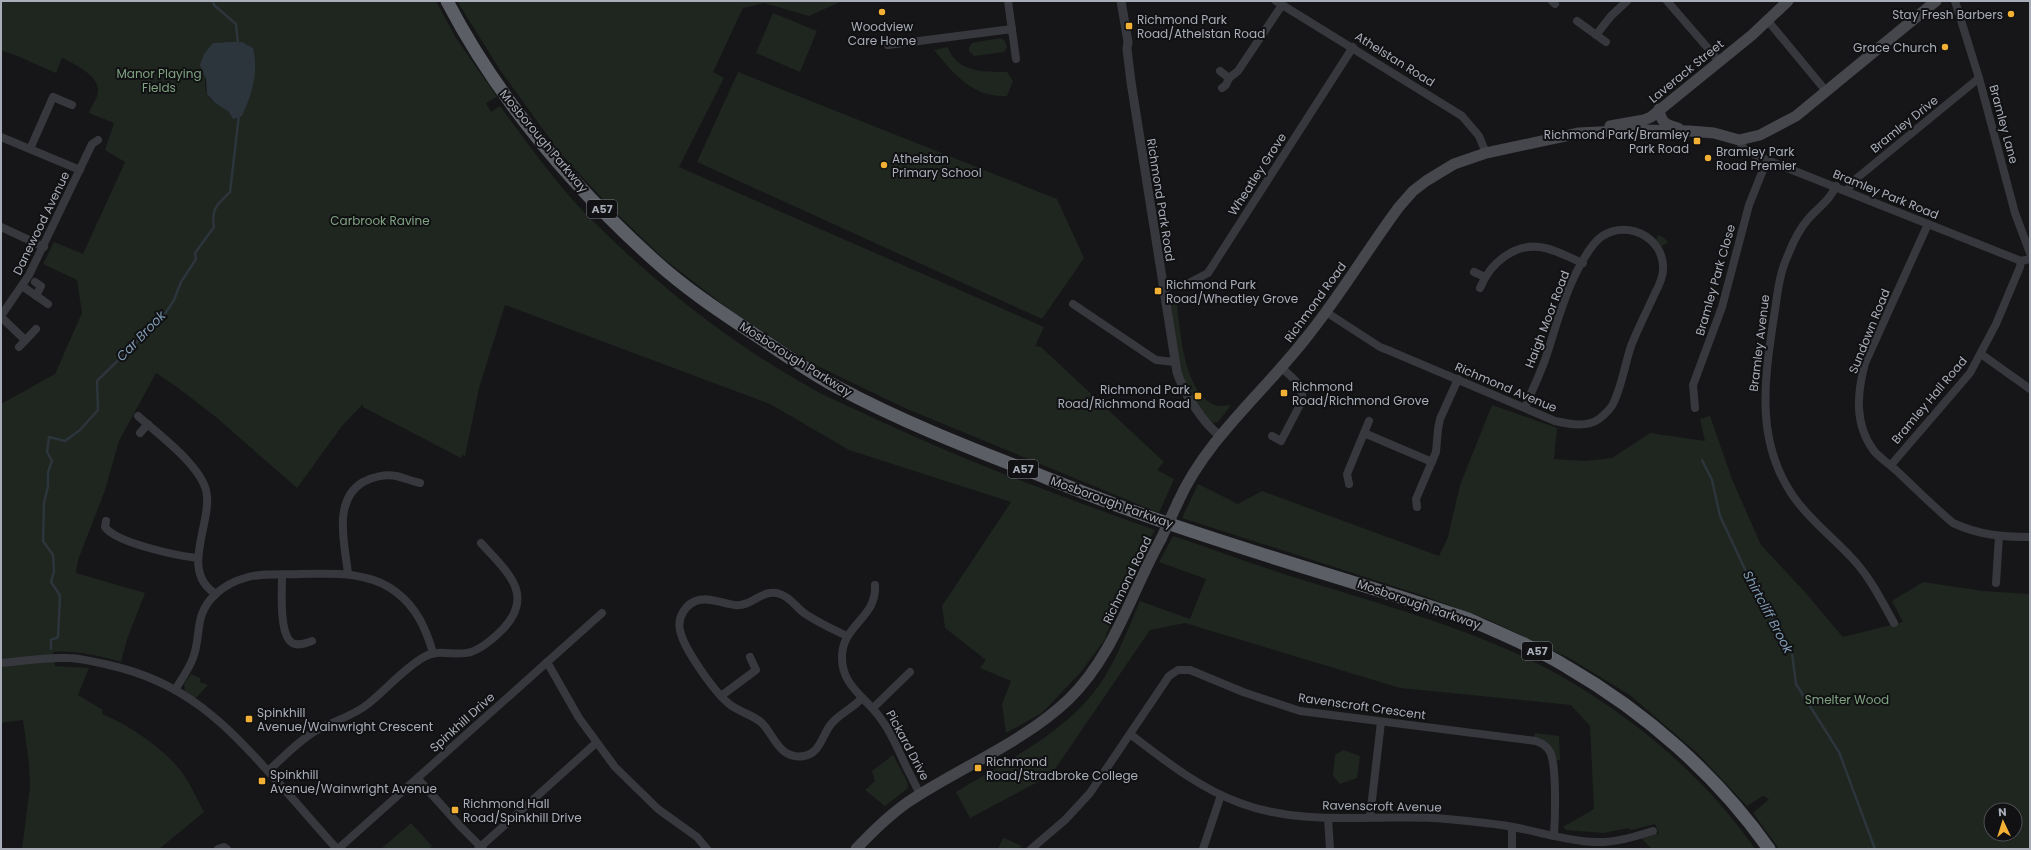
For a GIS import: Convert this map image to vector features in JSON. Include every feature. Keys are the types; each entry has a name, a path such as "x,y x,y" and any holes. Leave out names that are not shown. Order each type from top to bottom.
{"highway":[{"name":"Mosborough Parkway","path":"447,1 480,60 513,107 561,165 605,212 656,261 711,304 801,365 834,386 883,410 987,455 1129,510 1468,619 1520,642 1567,666 1609,693 1651,725 1688,757 1722,790 1752,824 1769,849"}],"main road":[{"name":"Laverack Street","path":"1587,132 1601,127 1644,120 1651,117 1768,21 1788,1"},
{"name":"Richmond Road","path":"856,849 893,813 920,795 1014,739 1053,713 1069,699 1089,676 1114,637 1178,502 1196,468 1220,436 1281,367 1326,312 1382,230 1413,191 1426,181 1454,164 1486,153 1587,132 1639,130 1690,131 1714,133 1739,140 1760,135 1796,116 1936,1"},
{"path":"1659,109 1661,120 1665,124 1690,131"}],"street":[{"path":"1008,1 1016,59"},
{"name":"Richmond Park Road","path":"1121,1 1174,362 1180,381 1187,393 1211,430 1220,436"},
{"path":"1596,35 1611,16 1627,1"},
{"path":"1667,1 1719,61"},
{"name":"Bramley Lane","path":"1955,1 1980,78 2015,213 2030,253"},
{"path":"1222,88 1226,85 1229,78 1238,71 1279,3"},
{"name":"Athelstan Road","path":"1279,3 1353,47 1462,116 1479,136 1486,153"},
{"path":"1577,21 1606,42"},
{"path":"1768,21 1826,91"},
{"path":"888,45 1012,29"},
{"name":"Wheatley Grove","path":"1163,288 1189,283 1208,273 1353,47"},
{"path":"1220,71 1229,78"},
{"name":"Bramley Drive","path":"1846,191 1857,178 1980,78"},
{"path":"30,149 54,97 72,105"},
{"path":"1,137 80,170"},
{"name":"Danewood Avenue","path":"1,316 22,286 44,247 92,144 98,140"},
{"name":"Bramley Park Road","path":"1739,140 1741,145 1746,150 1767,160 1836,186 2021,261"},
{"name":"Bramley Park Close","path":"1695,408 1693,385 1722,307 1748,205 1767,160"},
{"name":"Bramley Avenue","path":"1836,186 1829,199 1808,220 1796,236 1782,269 1766,375 1764,411 1771,450 1780,473 1792,496 1866,574 1878,592 1894,623"},
{"name":"Sundown Road","path":"1928,224 1870,352 1860,384 1858,402 1859,420 1864,435 1875,452 1953,523 1977,532 1999,536 2030,537"},
{"path":"1,227 44,247"},
{"name":"Haigh Moor Road","path":"1525,407 1544,361 1567,293 1582,263 1593,246 1606,234 1624,230 1640,233"},
{"name":"Richmond Avenue","path":"1326,312 1380,346 1555,421 1572,425 1586,424 1598,420 1613,403 1631,346 1662,276 1663,264 1658,249 1651,240 1640,233"},
{"path":"1480,288 1484,277 1498,261 1507,254 1527,247 1549,249 1582,263"},
{"path":"2021,261 2030,259"},
{"name":"Bramley Hall Road","path":"1891,465 1957,389 1981,354 1996,324 2020,267 2021,261"},
{"path":"1474,272 1484,277"},
{"path":"35,282 41,286 36,296"},
{"path":"22,286 48,304"},
{"path":"1073,304 1156,360 1174,362"},
{"path":"1,316 26,340"},
{"path":"19,347 36,329"},
{"path":"1981,354 2030,389"},
{"path":"1272,436 1281,441 1302,401 1303,395 1302,388 1281,367"},
{"path":"1417,507 1416,499 1432,462 1437,444 1440,419 1458,379"},
{"path":"138,416 197,470 204,484 207,502 198,558 202,579 216,594"},
{"path":"1349,484 1347,474 1369,422"},
{"path":"140,433 148,424"},
{"path":"1364,433 1432,462"},
{"path":"348,574 342,523 345,504 353,490 367,480 386,476 396,476 420,484"},
{"path":"106,522 104,527 112,536 162,552 198,558"},
{"path":"1996,583 1999,536"},
{"path":"268,771 319,729 358,711 414,664 433,653 470,652 485,645 512,619 517,610 518,597 515,584 507,572 481,543"},
{"path":"282,574 283,625 287,636 291,642 296,644 312,641"},
{"path":"175,690 193,659 199,622 203,611 216,594 236,581 248,577 282,574 348,574 368,578 384,585 407,601 419,615 433,653"},
{"name":"Pickard Drive","path":"875,585 873,602 868,613 847,636 842,656 843,672 848,682 873,708 889,731 920,795"},
{"path":"847,636 813,619 782,594 769,593 748,603 735,605 711,600 697,600 685,609 681,618 680,630 685,643 720,696 737,710 761,723 782,750 798,757 811,754 816,750 831,724 850,710 862,698"},
{"name":"Spinkhill Drive","path":"337,849 418,779 602,613"},
{"path":"1,663 53,658 93,661 128,670 175,690 204,708 230,730 337,849"},
{"path":"720,696 756,670 750,658"},
{"path":"547,662 579,718 596,743 636,790 658,809 697,837 707,849"},
{"name":"Ravenscroft Crescent","path":"1031,849 1065,820 1090,793 1169,676 1173,672 1184,669 1243,692 1300,711 1542,743 1550,753 1552,762 1555,814 1554,836"},
{"name":"Pickard Drive","path":"873,708 910,672"},
{"path":"1370,817 1381,722"},
{"name":"Ravenscroft Avenue","path":"1130,734 1199,783 1221,795 1240,804 1293,816 1328,818 1445,818 1512,827 1593,846 1622,840 1653,831"},
{"path":"418,779 481,848 596,743"},
{"path":"1203,849 1221,795"},
{"path":"1328,818 1330,849"},
{"path":"1512,827 1512,849"},
{"path":"218,849 224,847 227,849"}],"green space":[{"name":"Carbrook Ravine","path":"1,1 436,1 456,38 497,97 486,103 491,112 500,106 551,174 584,212 638,264 696,312 758,356 789,376 822,394 948,451 1016,479 1155,530 1123,588 1105,639 1081,672 1042,713 1006,733 1002,704 1011,681 980,668 986,660 945,628 942,606 1011,502 849,450 770,404 505,305 479,388 465,456 462,455 461,458 363,407 363,404 342,426 297,488 217,418 177,387 156,373 119,441 104,493 78,560 76,573 145,593 127,639 121,662 79,653 53,652 55,666 89,668 78,695 103,710 102,714 123,724 145,738 174,762 190,786 204,812 159,849 22,849 30,787 29,764 23,720 1,723 1,404 55,374 82,313 77,280 43,264 54,242 83,254 125,162 105,150 114,123 89,113 97,96 98,89 96,83 87,72 62,58 56,73 1,50","holes":["242,42 229,112 214,102 207,94 205,88 205,75 213,43"]},
{"path":"457,1 842,1 809,16 764,3 743,8 713,72 724,78 679,167 1044,327 1035,346 1041,347 1164,462 1157,470 1174,479 1159,513 907,409 809,362 734,313 664,259 612,209 560,153 500,70"},
{"path":"773,13 817,31 800,72 756,53"},
{"path":"1000,38 1005,41 1007,47 1004,52 974,56 969,51 969,47 972,43"},
{"path":"948,47 957,61 964,66 980,71 1007,72 1013,81 1007,96 995,96 984,93 965,83 949,68 934,50"},
{"path":"738,72 1057,199 1084,258 1042,319 697,162"},
{"path":"1658,235 1663,237 1668,242 1661,247 1656,240"},
{"path":"1176,295 1185,358 1190,375 1197,389 1206,400 1218,406 1231,405 1218,422 1213,423 1200,409 1184,381 1176,350 1170,298"},
{"name":"Smelter Wood","path":"1492,405 1557,428 1554,459 1585,461 1612,458 1650,433 1705,441 1700,419 1710,416 1732,479 1761,545 1804,591 1843,637 1903,622 1892,601 1923,582 1983,591 2030,594 2030,849 1779,849 1753,813 1769,799 1763,796 1747,806 1697,753 1631,696 1571,659 1489,620 1424,596 1182,518 1198,484 1238,504 1262,491 1439,556 1448,537 1460,485"},
{"path":"1173,536 1275,571 1448,626 1504,648 1540,665 1575,684 1610,707 1675,759 1705,787 1755,849 1623,849 1651,848 1642,839 1659,833 1655,824 1631,830 1628,828 1604,833 1566,830 1563,827 1594,809 1590,726 1571,705 1400,688 1185,623 1150,630 1051,775 970,818 956,792 1039,741 1059,727 1077,711 1093,693 1107,673 1121,646 1140,601 1190,619 1206,579 1159,562"},
{"path":"191,674 200,678 200,682 208,685 195,699 185,691 184,684"},
{"path":"1535,733 1559,736 1560,760 1556,760 1539,738 1534,737"},
{"path":"1343,750 1360,756 1357,778 1340,784 1333,776 1335,755"},
{"path":"893,755 907,781 908,788 885,806 865,790 875,781 872,771"},
{"path":"411,823 432,846 429,849 381,849"},
{"path":"1003,838 1022,846 1018,849 998,849"}],"shaded area":[{"path":"242,42 253,48 255,57 254,83 249,99 242,116 233,119 229,112 215,103 207,94 206,79 200,65 204,54 213,43"}],"waterway":[{"name":"Car Brook","path":"213,1 214,5 236,24 238,44"},
{"name":"Car Brook","path":"51,649 51,640 58,637 60,596 51,582 54,571 53,555 43,541 44,503 48,486 48,472 52,461 47,452 49,437 65,441 80,430 98,410 97,381 165,314 174,300 181,282 196,259 195,253 214,227 213,215 216,207 230,192 239,115"},
{"name":"Shirtcliff Brook","path":"1702,460 1712,480 1720,516 1750,580 1792,653 1796,684 1839,752 1875,849"}],"place":[{"name":"Woodview Care Home","path":"882,12"},
{"name":"Stay Fresh Barbers","path":"2011,14"},
{"name":"Richmond Park Road/Athelstan Road","path":"1129,26"},
{"name":"Grace Church","path":"1945,47"},
{"name":"Richmond Park/Bramley Park Road","path":"1697,141"},
{"name":"Bramley Park Road Premier","path":"1708,158"},
{"name":"Athelstan Primary School","path":"884,165"},
{"name":"Richmond Park Road/Wheatley Grove","path":"1158,291"},
{"name":"Richmond Road/Richmond Grove","path":"1284,393"},
{"name":"Richmond Park Road/Richmond Road","path":"1198,396"},
{"name":"Spinkhill Avenue/Wainwright Crescent","path":"249,719"},
{"name":"Richmond Road/Stradbroke College","path":"978,768"},
{"name":"Spinkhill Avenue/Wainwright Avenue","path":"262,781"},
{"name":"Richmond Hall Road/Spinkhill Drive","path":"455,810"}],"park label":[{"name":"Manor Playing Fields","path":"159,80"}]}
